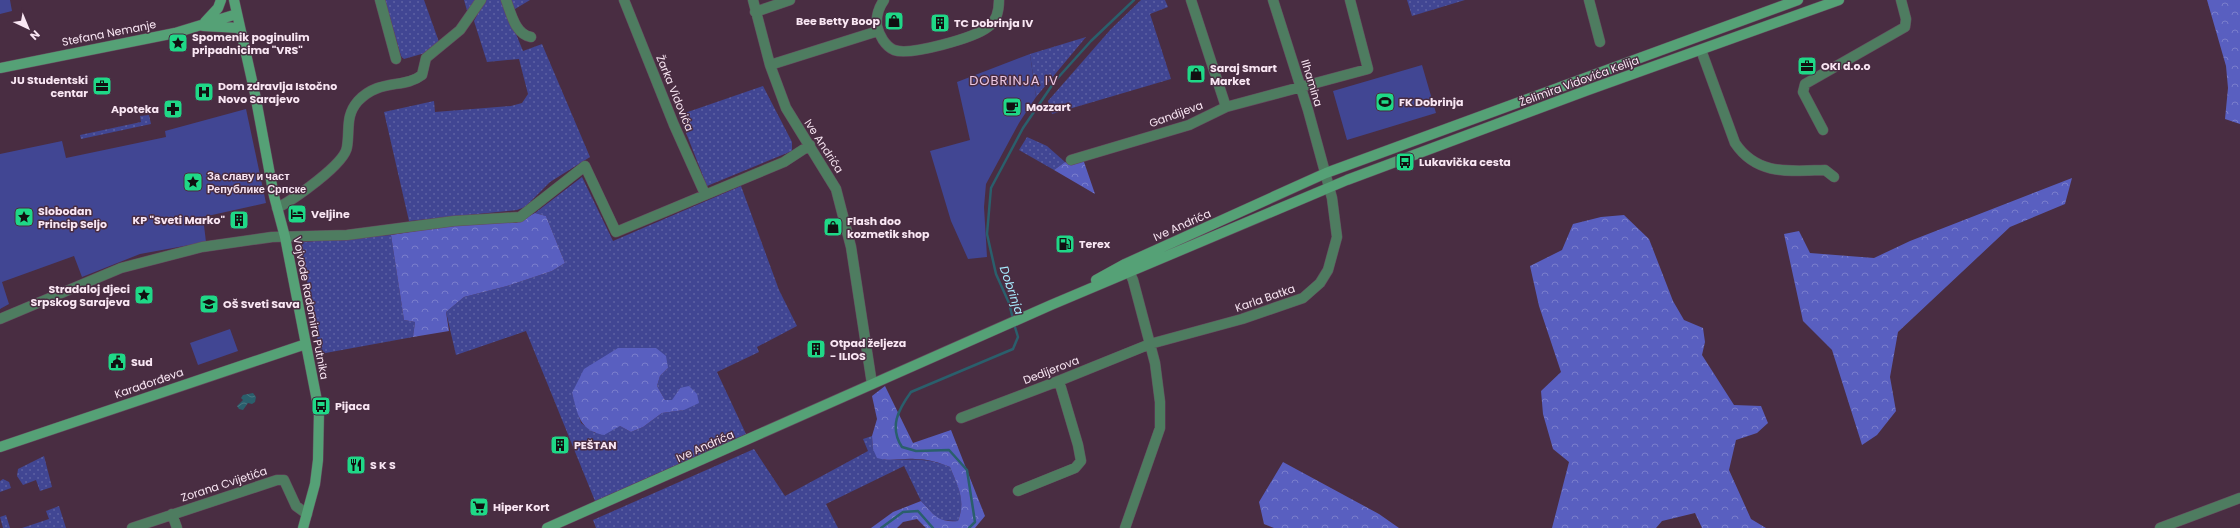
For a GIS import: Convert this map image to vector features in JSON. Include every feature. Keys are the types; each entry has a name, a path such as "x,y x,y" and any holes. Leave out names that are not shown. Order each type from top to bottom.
{"main road":[{"path":"199,26 212,16 218,8 221,0"},
{"name":"Vojvode Radomira Putnika","path":"234,0 277,208 285,237 319,412 320,431 315,484 303,528"},
{"name":"Želimira Vidovića Kelija","path":"1326,173 1798,0"},
{"name":"Želimira Vidovića Kelija","path":"1329,187 1548,104 1838,0"},
{"name":"Stefana Nemanje","path":"0,68 140,40 199,26 237,14"},
{"name":"Stefana Nemanje","path":"199,26 240,28"},
{"name":"Ive Andrića","path":"547,528 1051,306 1326,173"},
{"name":"Ive Andrića","path":"1127,268 1329,187"},
{"name":"Karađorđeva","path":"0,447 306,344"}],"street":[{"path":"380,0 396,59"},
{"path":"277,208 296,198 341,159 347,147 349,115 359,100 378,87 422,75 426,58 460,30 481,0"},
{"path":"506,0 518,29 527,36 531,37"},
{"name":"Žarka Vidovića","path":"624,0 674,125 705,194"},
{"name":"Ive Andrića","path":"753,0 770,65 786,108 831,178 842,209 853,256 872,384"},
{"path":"755,12 790,0"},
{"path":"884,0 878,13 878,31 886,45 895,51 910,52 928,48 988,27 998,13 998,0"},
{"path":"1191,0 1226,107"},
{"name":"Ilhamina","path":"1273,0 1301,87 1326,173"},
{"name":"Gandijeva","path":"1071,160 1189,125 1226,107 1368,69 1350,0"},
{"path":"1589,0 1600,42"},
{"path":"1822,130 1803,92 1805,84 1905,27 1906,19 1901,0"},
{"path":"770,65 878,31"},
{"path":"1701,50 1735,143 1741,152 1761,167 1798,171 1825,170 1834,177"},
{"path":"0,319 133,265 202,247 285,237 347,235 454,221 520,217 585,166 616,232 784,162 810,145"},
{"name":"Karla Batka","path":"1150,344 1242,319 1303,298 1311,292 1320,283 1328,270 1337,237 1326,173"},
{"path":"1125,528 1160,428 1159,384 1150,344 1127,268"},
{"name":"Dedijerova","path":"961,418 1059,381 1150,344"},
{"path":"1018,491 1075,468 1081,461 1078,445 1059,381"},
{"name":"Zorana Cvijetića","path":"132,528 237,491 282,479 286,482 296,506 307,514"},
{"path":"2160,528 2240,498"},
{"path":"172,514 177,528"}],"shaded area":[{"path":"0,0 10,0 12,11 0,14"},
{"path":"385,0 424,0 439,42 425,53 404,59 401,56"},
{"path":"464,0 476,0 468,14"},
{"path":"485,0 502,0 523,51 542,44 590,157 550,182 525,207 517,210 409,221 384,112 434,101 435,112 511,106 522,103 528,94 519,59 487,62 474,21"},
{"path":"510,0 530,0 515,9"},
{"path":"1141,0 1165,0 1168,7 1150,14 1171,79 1052,114 1048,101 1111,29"},
{"path":"1407,0 1465,0 1412,16"},
{"path":"1086,37 1036,97 1030,54"},
{"path":"1030,54 1036,97 1019,123 986,184 984,207 987,257 968,259 951,221 930,151 970,140 957,82"},
{"name":"FK Dobrinja","path":"1422,65 1436,113 1347,140 1333,91"},
{"path":"763,86 792,142 792,151 707,186 679,115"},
{"path":"246,109 266,203 203,217 206,242 140,254 82,277 74,256 2,282 9,304 0,309 0,154 62,141 66,158 166,137 165,131"},
{"path":"149,115 151,124 81,139 80,135 141,122 140,116"},
{"path":"1027,137 1047,146 1065,162 1054,170 1019,150"},
{"path":"582,177 613,241 741,186 779,290 797,326 757,347 759,352 717,372 746,434 595,501 526,331 456,355 446,312 464,297 507,286 552,271 565,263 546,216 535,213","holes":["668,368 660,376 657,386 665,400 672,401 680,388 684,410 662,413 643,427 631,432 620,426 595,433 581,423 572,393"]},
{"path":"391,235 404,320 415,322 413,337 320,354 301,246 303,242"},
{"path":"230,329 238,351 198,365 190,343"},
{"path":"872,436 873,449 884,460 925,460 950,467 960,493 961,506 958,521 939,520 921,501 904,466 826,504 838,528 596,528 593,520 754,449 785,496 868,451 863,439"},
{"path":"44,456 52,487 40,491 36,480 23,485 17,476 18,469"},
{"path":"3,479 9,482 11,488 0,492 0,481"},
{"path":"59,506 66,528 22,528 49,519 46,511"},
{"path":"6,515 10,528 3,528 0,517"}],"green space":[{"path":"2207,0 2240,0 2240,124 2225,119 2228,88 2226,66"},
{"path":"1083,159 1095,194 1054,170 1065,162 1069,164"},
{"path":"2072,178 2065,204 2010,227 1898,332 1890,377 1896,411 1877,435 1862,445 1832,350 1803,321 1784,234 1799,231 1810,253 1874,258 1910,241"},
{"path":"535,213 546,216 565,263 552,271 507,286 464,297 446,312 449,331 413,337 415,322 404,320 391,235 466,223 516,223"},
{"path":"1624,215 1649,239 1673,301 1684,320 1703,328 1705,342 1702,355 1734,405 1761,406 1768,423 1757,433 1736,440 1729,470 1751,519 1766,528 1702,528 1695,513 1662,521 1656,528 1552,528 1569,462 1553,449 1543,414 1541,391 1561,372 1539,306 1530,266 1562,250 1573,224 1601,217"},
{"path":"618,348 656,348 666,356 668,368 660,376 657,386 665,400 672,400 680,388 689,386 697,394 699,403 684,410 662,413 643,427 631,432 620,426 604,435 589,429 584,425 578,415 572,393 584,369"},
{"path":"885,386 913,443 951,430 985,516 975,528 926,528 917,519 903,522 897,528 871,528 893,512 921,501 936,517 945,521 958,521 961,507 960,494 950,467 937,462 924,460 887,460 877,458 873,449 872,436 877,419 872,396"},
{"path":"1283,462 1379,514 1399,528 1274,528 1264,524 1259,502"}],"water":[{"path":"253,393 256,397 255,402 252,404 248,403 243,410 239,409 237,406 243,400 241,398 243,395"}],"waterway":[{"name":"Dobrinja","path":"1013,319 1009,303 996,274 987,234 991,188 1023,128 1055,81 1091,41 1134,0"},
{"name":"Dobrinja","path":"969,528 975,522 967,470 949,450 916,451 902,447 896,432 897,419 902,405 911,392 1013,349 1018,337 1014,324"},
{"name":"Dobrinja","path":"881,528 903,512 918,511 933,528"}],"place":[{"name":"Bee Betty Boop","path":"894,21"},
{"name":"TC Dobrinja IV","path":"940,23"},
{"name":"Spomenik poginulim pripadnicima \"VRS\"","path":"178,43"},
{"name":"OKI d.o.o","path":"1807,66"},
{"name":"Saraj Smart Market","path":"1196,74"},
{"name":"JU Studentski centar","path":"102,86"},
{"name":"Dom zdravlja Istočno Novo Sarajevo","path":"204,92"},
{"name":"FK Dobrinja","path":"1385,102"},
{"name":"Mozzart","path":"1012,107"},
{"name":"Apoteka","path":"173,109"},
{"name":"Lukavička cesta","path":"1405,162"},
{"name":"За славу и част Републике Српске","path":"193,182"},
{"name":"Veljine","path":"297,214"},
{"name":"Slobodan Princip Seljo","path":"24,217"},
{"name":"KP \"Sveti Marko\"","path":"239,220"},
{"name":"Flash doo kozmetik shop","path":"833,227"},
{"name":"Terex","path":"1065,244"},
{"name":"Stradaloj djeci Srpskog Sarajeva","path":"144,295"},
{"name":"OŠ Sveti Sava","path":"209,304"},
{"name":"Otpad željeza - ILIOS","path":"816,349"},
{"name":"Sud","path":"117,362"},
{"name":"Pijaca","path":"321,406"},
{"name":"PEŠTAN","path":"560,445"},
{"name":"S K S","path":"356,465"},
{"name":"Hiper Kort","path":"479,507"}],"district":[{"name":"DOBRINJA IV","path":"1014,80"}]}
